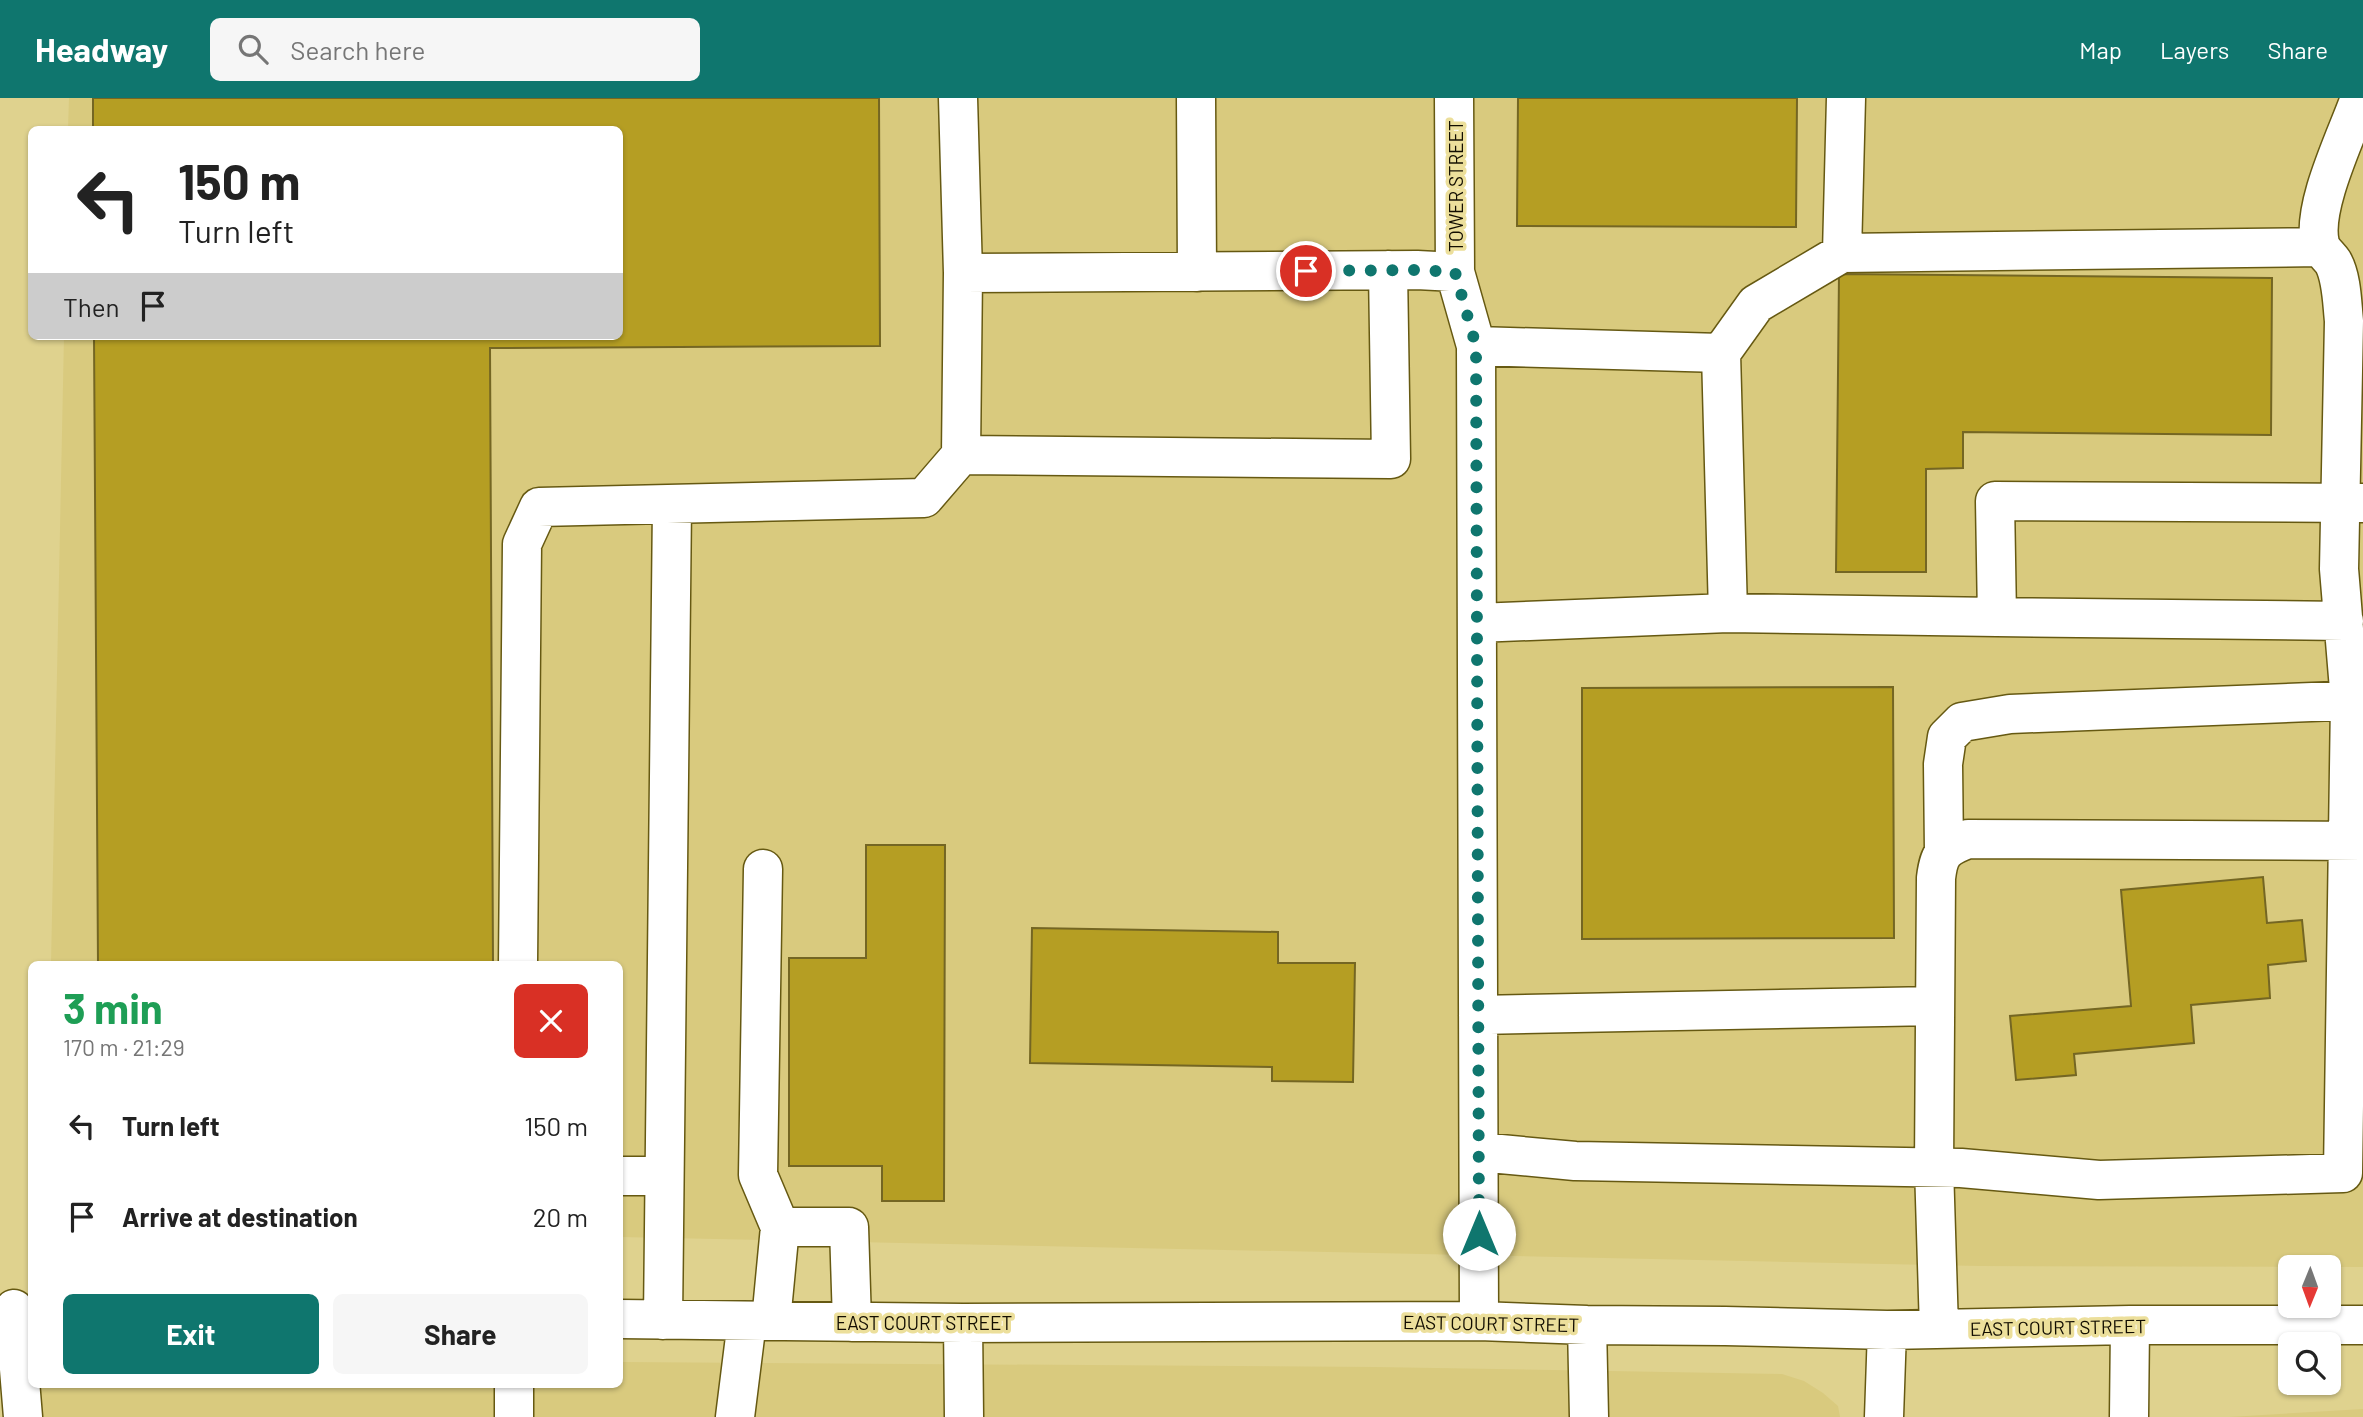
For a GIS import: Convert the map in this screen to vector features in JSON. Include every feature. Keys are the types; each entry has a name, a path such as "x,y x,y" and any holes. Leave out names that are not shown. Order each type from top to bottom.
{"street":[{"path":"518,961 522,544 539,508 924,498 961,454 963,273 958,98"},
{"path":"1196,98 1197,272"},
{"name":"TOWER STREET","path":"1454,98 1455,272 1476,346 1479,1321"},
{"path":"1842,253 1846,98"},
{"path":"1479,1152 1575,1161 1934,1167 2099,1180 2343,1173 2356,841 2356,701 2339,569 2352,503 2339,258 2319,227 2328,186 2360,98"},
{"path":"1728,613 1721,353 1756,304 1842,253 2339,258"},
{"path":"963,273 1388,270 1455,272"},
{"path":"961,454 1391,459 1388,270"},
{"path":"1476,346 1721,353"},
{"path":"1997,617 1995,500 2352,503"},
{"path":"663,1320 672,505"},
{"path":"1477,623 1728,613 2344,621"},
{"path":"1944,852 1943,764 1947,737 1962,722 2010,714 2356,701"},
{"path":"1939,1329 1934,1167 1936,878 1938,861 1949,846 1968,839 2356,841"},
{"path":"735,1417 780,1227 758,1175 763,869"},
{"path":"1478,1015 1935,1006"},
{"path":"623,1176 664,1177"},
{"path":"780,1227 849,1227 852,1322"},
{"path":"15,1309 23,1417"},
{"name":"EAST COURT STREET","path":"623,1319 963,1323 1479,1321 1887,1330 2130,1325 2363,1325"},
{"path":"963,1323 964,1417"},
{"path":"1587,1325 1589,1417"},
{"path":"2129,1417 2130,1325"},
{"path":"1884,1417 1887,1330"},
{"path":"514,1388 514,1417"}],"shaded area":[{"path":"69,98 2363,98 2363,1267 2342,1267 2342,1255 2278,1255 2278,1267 1980,1266 623,1237 623,961 51,961 64,340 623,340 623,126 68,126"},
{"path":"623,1362 1375,1367 1782,1374 1804,1381 1823,1393 1838,1406 1840,1417 41,1417 40,1388 623,1388"},
{"path":"2363,1409 2363,1417 2229,1417"}],"building":[{"path":"93,98 879,98 880,346 490,348 493,961 98,961 94,340 623,340 623,126 93,126"},
{"path":"1518,98 1797,98 1796,227 1517,226"},
{"path":"1839,274 2272,278 2271,435 1963,432 1963,468 1926,469 1926,572 1836,572"},
{"path":"1893,687 1894,938 1582,939 1582,688"},
{"path":"866,845 945,845 944,1201 882,1201 882,1166 789,1166 789,958 866,958"},
{"path":"2263,877 2267,923 2302,920 2306,961 2268,965 2270,998 2191,1005 2194,1043 2074,1054 2076,1075 2016,1080 2010,1016 2131,1006 2121,890"},
{"path":"1032,928 1278,932 1278,963 1355,963 1353,1082 1272,1081 1272,1067 1030,1063"}],"route":[{"path":"1306,271 1455,272 1476,346 1479,1234"}]}
